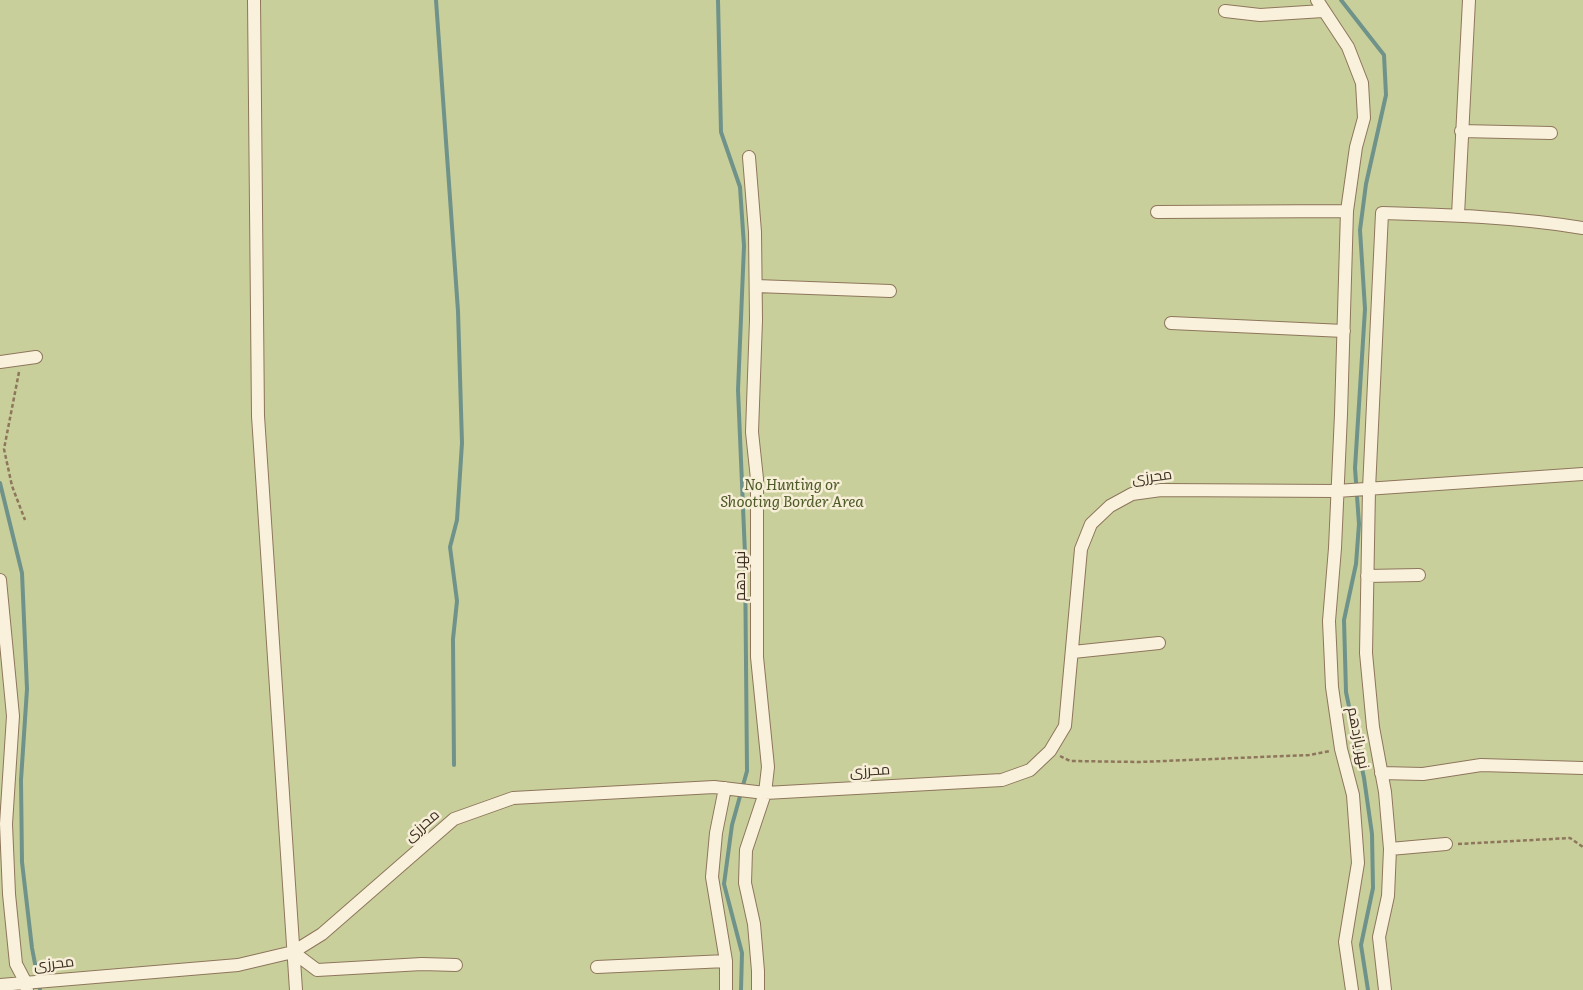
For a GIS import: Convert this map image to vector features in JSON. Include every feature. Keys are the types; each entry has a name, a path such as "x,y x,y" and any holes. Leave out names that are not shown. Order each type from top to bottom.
{"street":[{"path":"254,0 258,416 296,990"},
{"name":"نهر یازدهم","path":"1316,0 1348,47 1362,83 1364,118 1356,147 1347,211 1341,491 1329,621 1332,687 1341,749 1354,795 1358,863 1345,942 1352,990"},
{"path":"1458,215 1469,0"},
{"path":"1225,11 1260,14 1323,12"},
{"path":"1461,132 1551,133"},
{"name":"نهر دهم","path":"750,157 755,232 756,286 752,432 756,479 757,657 768,767 746,850 745,883 754,924 758,990"},
{"path":"1157,212 1347,211"},
{"path":"1385,990 1378,937 1388,896 1390,849 1382,773 1373,727 1366,653 1366,489 1382,213 1458,215 1547,222 1583,228"},
{"path":"756,286 890,291"},
{"path":"1171,323 1344,331"},
{"path":"4,362 36,357"},
{"name":"محرزی","path":"0,985 57,983 238,965 293,952 322,934 454,819 513,798 714,787 761,792 1002,780 1030,770 1050,751 1065,726 1081,550 1091,524 1110,506 1132,494 1161,490 1341,491 1583,474"},
{"path":"1367,576 1418,575"},
{"path":"0,580 13,716 6,824 10,894 16,964 28,985"},
{"path":"1072,652 1159,643"},
{"path":"1382,773 1423,774 1480,765 1583,768"},
{"path":"726,990 726,961 712,877 716,833 730,789"},
{"path":"1390,849 1446,844"},
{"path":"293,952 317,970 422,964 456,965"},
{"path":"597,966 726,961"}],"path":[{"path":"22,359 4,449 12,486 25,520"},
{"path":"1050,751 1070,761 1140,762 1308,756 1341,749"},
{"path":"1446,844 1570,838 1583,847"}],"green space":[{"name":"No Hunting or Shooting Border Area","path":"0,0 1583,0 1583,990 0,990"}],"waterway":[{"path":"436,0 458,311 462,443 457,520 450,547 457,601 453,639 454,765"},
{"path":"718,0 721,132 740,187 744,246 738,390 745,554 747,771 732,825 724,884 742,953 741,990"},
{"path":"1341,0 1384,55 1386,95 1366,184 1360,230 1365,309 1355,468 1359,524 1356,564 1344,620 1346,692 1364,778 1372,834 1373,888 1361,945 1368,990"},
{"path":"0,483 22,573 27,689 21,780 22,862 32,948 40,990"}]}
